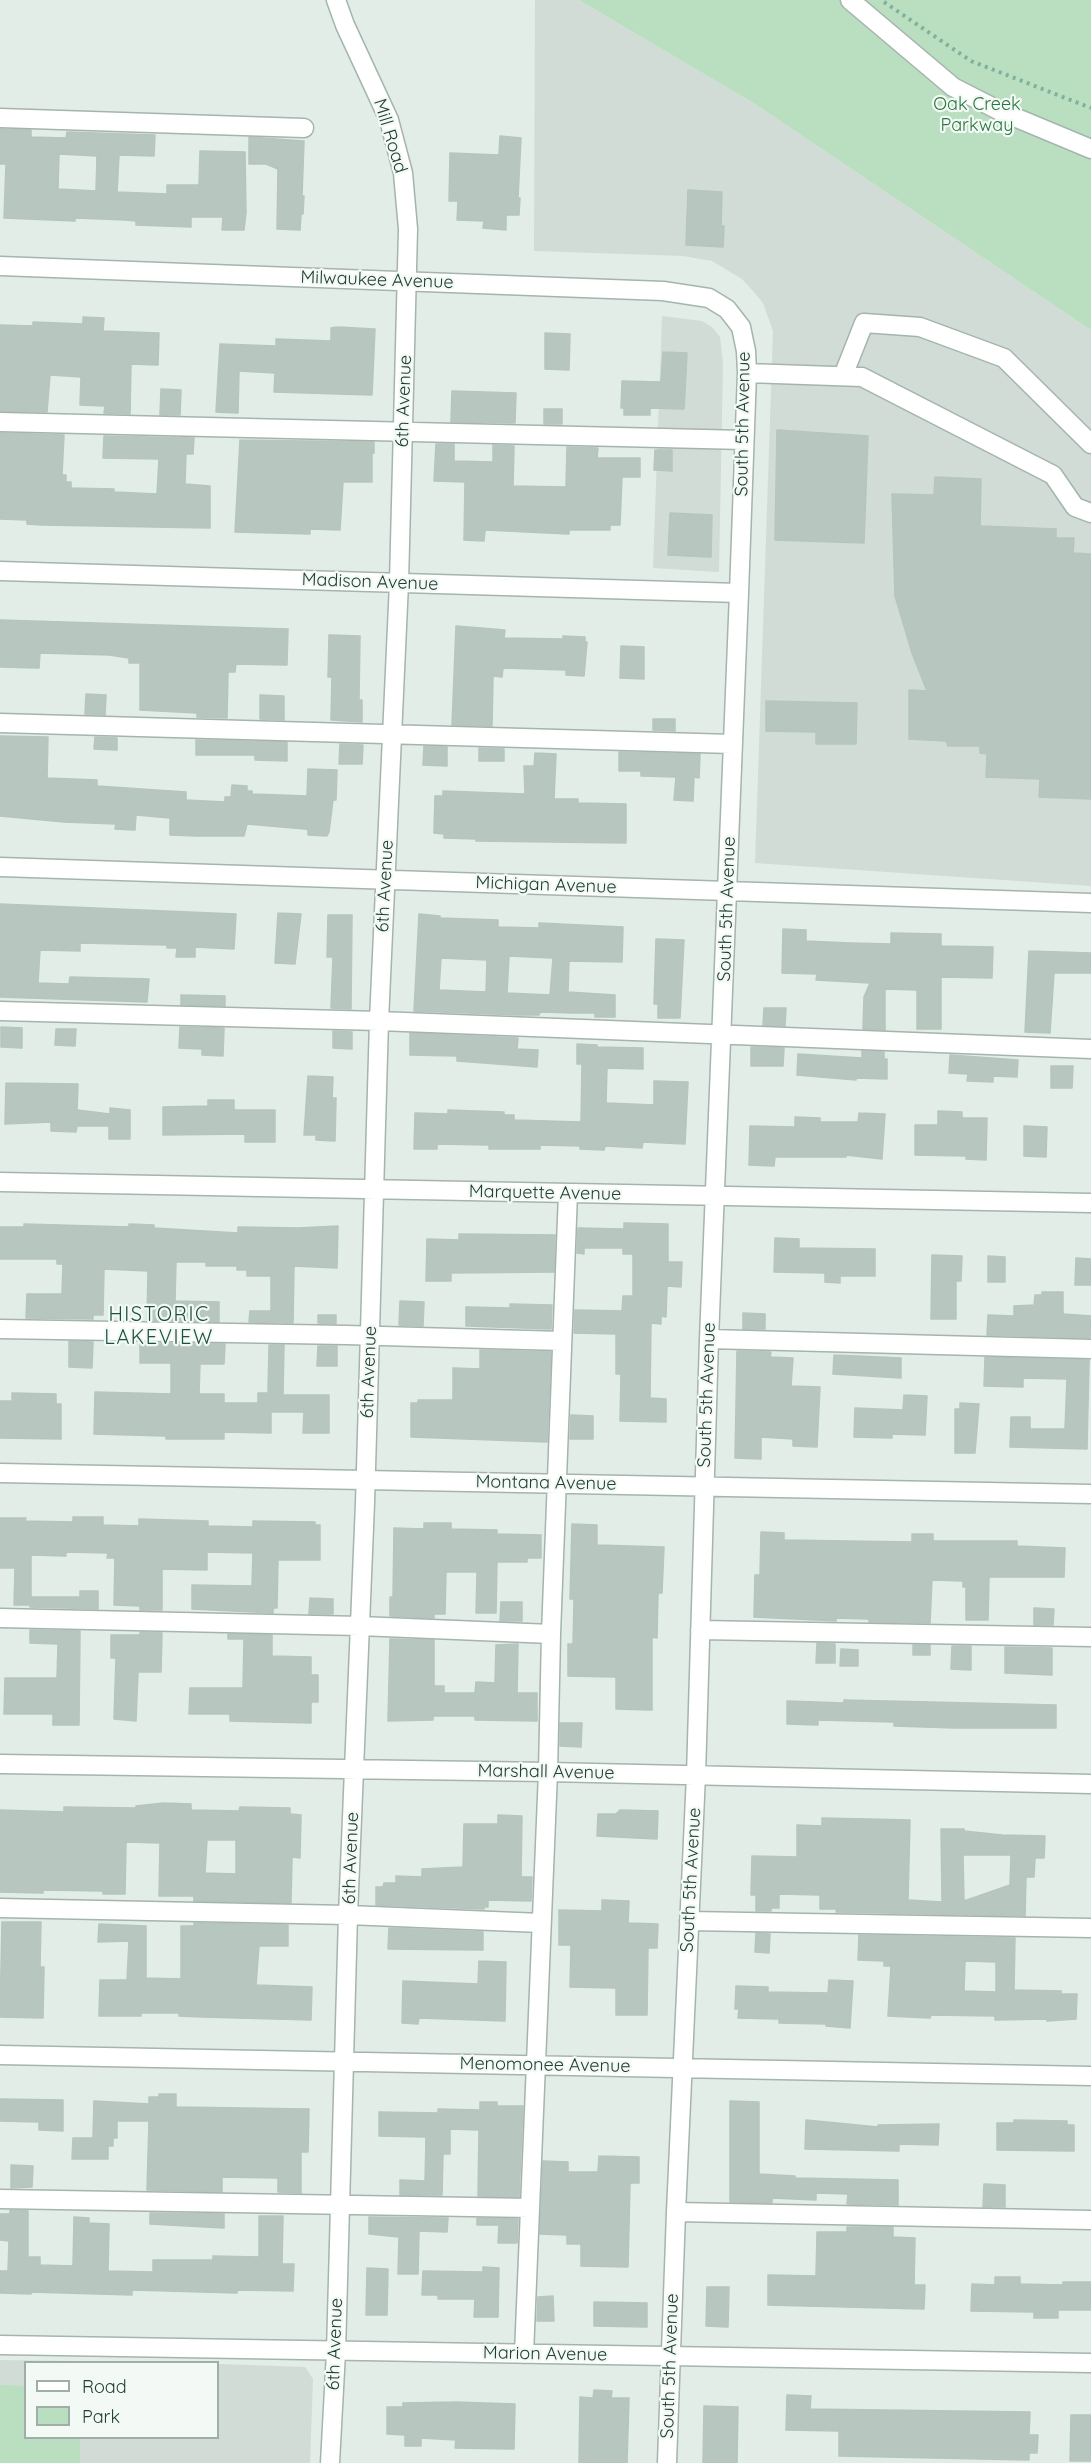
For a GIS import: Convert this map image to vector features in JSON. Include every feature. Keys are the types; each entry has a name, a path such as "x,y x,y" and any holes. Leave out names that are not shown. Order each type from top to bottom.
{"street":[{"name":"Mill Road","path":"336,0 345,25 389,120 398,148 407,211 407,281"},
{"path":"850,0 953,87 992,108 1091,149"},
{"path":"0,118 304,128"},
{"name":"Milwaukee Avenue","path":"0,266 545,285 686,293 709,298 727,309 741,327"},
{"name":"6th Avenue","path":"330,2463 336,2352 348,1915 366,1480 379,1021 399,583 407,281"},
{"path":"843,376 864,323 920,327 1004,358 1091,444"},
{"name":"South 5th Avenue","path":"667,2463 696,1775 714,1197 747,373 746,351 741,327"},
{"path":"747,373 862,378 1053,475 1076,507 1091,513"},
{"path":"0,422 744,440"},
{"name":"Madison Avenue","path":"0,571 739,593"},
{"path":"0,723 732,744"},
{"name":"Michigan Avenue","path":"0,867 1091,903"},
{"path":"0,1011 379,1021 1091,1049"},
{"name":"Marquette Avenue","path":"0,1182 1091,1203"},
{"path":"524,2354 537,2066 568,1193"},
{"path":"0,1329 370,1335 562,1341"},
{"path":"709,1339 1091,1349"},
{"name":"Montana Avenue","path":"0,1473 1091,1494"},
{"path":"0,1618 360,1626 551,1634"},
{"path":"700,1630 1091,1637"},
{"name":"Marshall Avenue","path":"0,1764 548,1772 1091,1784"},
{"path":"0,1908 348,1915 541,1923"},
{"path":"689,1921 1091,1928"},
{"name":"Menomonee Avenue","path":"0,2055 1091,2076"},
{"path":"0,2199 530,2208"},
{"path":"676,2212 1091,2220"},
{"name":"Marion Avenue","path":"0,2345 1091,2363"}],"path":[{"path":"882,0 971,61 1032,87 1091,108"}],"shaded area":[{"path":"535,0 579,0 755,104 1091,330 1091,886 755,863 773,331 763,303 753,291 742,279 712,261 683,256 534,251"},
{"path":"662,316 702,321 712,327 720,337 723,363 719,572 653,568"},
{"path":"0,2360 67,2361 24,2361 24,2439 219,2439 219,2364 305,2367 313,2379 310,2463 0,2463"}],"green space":[{"name":"Oak Creek Parkway","path":"579,0 1091,0 1091,330 755,104"},
{"path":"0,2385 24,2386 24,2439 80,2439 80,2463 0,2463"}],"building":[{"path":"0,129 31,130 31,137 66,138 67,132 155,135 154,156 119,155 117,192 167,194 167,185 199,185 200,151 245,152 244,230 222,230 223,217 191,217 191,227 136,225 136,221 126,220 75,218 75,221 4,218 6,164 0,164","holes":["59,154 97,156 96,191 58,189"]},
{"path":"500,136 521,138 519,215 506,215 506,230 483,228 484,221 457,220 458,201 449,201 450,153 499,155"},
{"path":"249,137 304,141 302,196 304,196 300,230 277,229 278,169 266,164 249,164"},
{"path":"688,190 722,192 723,247 686,245"},
{"path":"83,317 104,318 103,331 159,333 158,365 131,364 130,414 104,413 105,406 80,405 81,377 50,375 47,412 0,411 0,325 33,326 33,322 83,324"},
{"path":"331,328 375,329 372,395 274,392 275,373 239,371 238,413 216,412 220,344 276,346 276,339 331,341"},
{"path":"545,333 570,334 569,370 545,369"},
{"path":"663,352 687,353 684,409 650,408 650,415 624,415 624,408 621,408 622,381 661,382"},
{"path":"161,389 181,390 180,415 160,415"},
{"path":"452,391 516,393 515,423 451,422"},
{"path":"544,409 562,409 562,424 544,424"},
{"path":"777,430 868,436 864,543 775,540"},
{"path":"0,433 64,435 62,475 66,475 66,482 71,482 71,488 114,489 114,492 157,494 159,459 103,458 104,436 194,438 193,454 186,454 185,484 210,486 210,528 42,525 27,524 27,520 0,519"},
{"path":"240,440 374,442 372,482 343,482 340,530 310,529 310,534 235,532"},
{"path":"436,444 454,444 454,461 493,462 493,445 514,446 513,486 566,487 567,447 598,448 597,458 640,458 640,477 622,477 620,525 610,525 610,530 569,530 569,534 485,530 484,541 464,540 465,482 434,481"},
{"path":"655,450 672,450 672,471 654,470"},
{"path":"935,477 981,479 980,526 1056,529 1056,538 1074,538 1073,553 1091,554 1091,799 1039,797 1040,779 986,777 987,754 980,753 980,746 948,746 946,741 909,739 909,690 927,691 912,653 895,596 892,494 934,495"},
{"path":"670,513 712,515 711,557 668,555"},
{"path":"0,620 288,629 287,665 236,664 235,672 228,672 227,718 197,717 197,713 140,710 140,663 129,663 129,658 109,655 40,653 39,668 0,667"},
{"path":"456,626 505,630 504,638 585,637 585,642 587,642 584,676 566,675 566,670 503,668 502,677 493,676 492,726 452,725"},
{"path":"329,635 360,636 359,700 362,700 362,722 331,720 332,677 328,677"},
{"path":"621,646 644,647 644,679 620,678"},
{"path":"86,694 106,695 105,715 85,714"},
{"path":"260,695 284,696 284,720 260,719"},
{"path":"766,701 857,703 856,744 816,744 816,732 766,731"},
{"path":"653,719 675,719 675,731 653,730"},
{"path":"0,736 48,737 47,778 97,780 97,786 186,792 186,800 225,802 225,797 231,797 232,785 247,786 247,791 252,791 252,794 307,796 308,769 337,770 336,800 333,800 329,832 327,836 308,835 308,830 305,829 247,824 244,836 170,835 170,818 136,815 135,830 115,829 116,824 0,816"},
{"path":"95,737 117,738 117,750 94,749"},
{"path":"196,740 287,742 287,761 255,760 255,755 196,755"},
{"path":"340,744 363,745 362,764 339,764"},
{"path":"424,746 447,747 447,766 423,765"},
{"path":"479,748 504,749 504,761 479,761"},
{"path":"619,752 700,754 699,778 694,777 693,801 674,800 676,777 641,776 641,771 619,771"},
{"path":"535,753 556,754 554,799 578,799 578,803 626,804 626,843 476,841 476,839 444,838 444,834 434,833 435,796 443,796 443,791 525,794 524,766 534,766"},
{"path":"0,904 236,914 234,949 195,947 195,957 176,957 177,948 167,948 167,945 80,943 80,951 40,950 38,983 69,984 70,977 149,979 147,1002 0,997"},
{"path":"278,913 301,914 295,964 275,963"},
{"path":"419,914 440,916 440,918 498,920 498,927 539,928 539,923 623,927 622,962 569,961 568,992 615,995 615,1017 595,1017 595,1013 540,1012 539,1015 519,1015 414,1011","holes":["509,956 553,958 550,995 507,993","441,958 487,960 486,992 439,990"]},
{"path":"328,915 352,915 351,1009 331,1008 333,957 327,957"},
{"path":"783,929 806,930 806,941 850,943 891,944 891,933 941,934 941,946 993,947 992,978 941,977 941,1029 917,1029 917,990 885,989 885,1030 863,1029 864,997 870,983 816,980 817,974 782,973"},
{"path":"656,939 684,940 680,1018 658,1018 658,1004 654,1004"},
{"path":"1029,951 1091,953 1091,973 1054,973 1050,1033 1025,1032"},
{"path":"181,995 225,996 225,1006 181,1005"},
{"path":"764,1008 786,1008 785,1026 763,1025"},
{"path":"1,1027 22,1028 22,1048 1,1047"},
{"path":"180,1027 224,1028 223,1056 202,1055 202,1049 179,1048"},
{"path":"56,1029 76,1029 75,1046 55,1045"},
{"path":"333,1031 352,1032 352,1049 333,1048"},
{"path":"410,1033 518,1038 517,1049 538,1050 537,1067 457,1061 457,1056 410,1055"},
{"path":"577,1044 643,1048 643,1069 607,1068 606,1103 654,1105 654,1081 688,1082 685,1144 643,1142 642,1148 605,1146 604,1150 580,1149 580,1146 540,1145 540,1149 489,1149 489,1145 437,1144 437,1149 414,1149 415,1113 448,1114 448,1110 504,1112 504,1115 514,1115 514,1120 581,1122 582,1064 577,1064"},
{"path":"751,1047 784,1048 783,1066 751,1066"},
{"path":"862,1051 884,1052 884,1059 887,1059 887,1079 856,1078 856,1080 797,1075 798,1054 862,1058"},
{"path":"950,1055 1018,1060 1017,1077 993,1076 993,1082 967,1081 968,1074 949,1073"},
{"path":"1051,1066 1073,1066 1072,1088 1051,1088"},
{"path":"308,1076 333,1077 332,1098 336,1098 335,1141 316,1140 316,1135 304,1135"},
{"path":"6,1083 78,1084 77,1110 110,1114 110,1108 130,1110 130,1139 109,1139 109,1126 77,1126 76,1132 51,1131 51,1122 5,1124"},
{"path":"208,1100 234,1100 234,1110 275,1110 275,1142 245,1142 245,1134 163,1135 163,1107 208,1106"},
{"path":"938,1111 962,1112 962,1118 987,1118 986,1160 966,1159 966,1156 915,1155 915,1125 938,1125"},
{"path":"859,1113 885,1114 882,1159 846,1155 846,1157 775,1157 774,1166 749,1165 750,1126 795,1127 795,1117 820,1118 820,1122 858,1122"},
{"path":"1024,1126 1047,1127 1046,1157 1024,1156"},
{"path":"624,1223 668,1224 668,1262 682,1262 681,1287 667,1286 666,1317 661,1316 661,1324 651,1323 650,1398 666,1399 666,1422 620,1421 621,1374 616,1374 616,1334 574,1333 575,1310 622,1311 623,1296 633,1296 633,1254 623,1254 623,1248 584,1248 584,1254 577,1253 578,1228 624,1229"},
{"path":"24,1224 129,1227 129,1224 154,1225 154,1228 238,1233 238,1227 338,1226 337,1268 294,1266 293,1323 249,1322 250,1311 271,1311 271,1276 247,1276 247,1270 237,1270 237,1266 206,1266 206,1262 176,1262 175,1301 219,1302 219,1322 147,1320 148,1271 104,1269 103,1315 93,1315 93,1319 26,1318 27,1294 62,1294 63,1264 57,1264 57,1259 0,1259 0,1227 24,1227"},
{"path":"459,1234 555,1235 554,1272 451,1273 451,1281 426,1281 427,1239 459,1240"},
{"path":"775,1238 799,1239 799,1248 875,1249 875,1276 840,1276 840,1283 825,1282 825,1273 774,1272"},
{"path":"932,1255 962,1256 961,1281 956,1281 956,1319 931,1319"},
{"path":"988,1256 1005,1257 1005,1282 988,1282"},
{"path":"1076,1258 1091,1259 1091,1285 1075,1285"},
{"path":"1042,1292 1063,1292 1063,1314 1091,1316 1090,1338 987,1335 988,1315 1014,1316 1014,1306 1034,1305 1035,1295 1042,1295"},
{"path":"400,1301 424,1302 423,1326 399,1325"},
{"path":"510,1304 552,1305 551,1329 466,1326 466,1307 510,1308"},
{"path":"743,1313 765,1314 765,1329 743,1329"},
{"path":"318,1315 336,1315 336,1324 318,1323"},
{"path":"69,1341 93,1342 92,1368 69,1367"},
{"path":"140,1343 225,1344 224,1364 200,1364 199,1394 224,1394 224,1403 258,1403 258,1393 268,1393 269,1345 284,1345 283,1395 329,1395 329,1433 303,1433 304,1412 271,1412 271,1433 224,1432 224,1439 166,1439 166,1436 94,1434 95,1392 171,1394 171,1363 140,1363"},
{"path":"318,1346 337,1346 337,1366 317,1366"},
{"path":"480,1350 551,1352 547,1442 411,1437 411,1403 418,1403 418,1400 453,1400 453,1368 480,1369"},
{"path":"737,1351 771,1352 770,1357 793,1358 791,1386 820,1387 817,1447 793,1446 793,1439 761,1437 761,1459 735,1458"},
{"path":"834,1355 901,1358 901,1378 833,1374"},
{"path":"985,1357 1089,1360 1087,1449 1010,1447 1011,1417 1030,1417 1030,1429 1065,1429 1067,1379 1023,1378 1023,1387 984,1386"},
{"path":"12,1393 56,1394 56,1404 61,1404 61,1439 0,1438 0,1401 12,1401"},
{"path":"904,1395 927,1396 925,1435 892,1434 892,1438 854,1437 855,1408 903,1410"},
{"path":"960,1403 979,1404 975,1453 955,1453 955,1409 960,1409"},
{"path":"571,1415 593,1416 593,1439 570,1439"},
{"path":"73,1517 103,1517 103,1525 139,1526 139,1519 208,1521 208,1526 253,1527 253,1521 315,1522 315,1525 320,1525 320,1560 278,1560 277,1608 273,1608 273,1613 192,1609 192,1585 252,1586 253,1553 207,1552 207,1570 162,1569 162,1610 140,1610 140,1606 114,1605 115,1558 107,1558 108,1553 66,1552 66,1556 31,1555 31,1597 80,1597 80,1591 98,1591 98,1609 14,1605 15,1568 0,1568 0,1518 73,1522"},
{"path":"424,1523 451,1523 451,1529 497,1530 497,1534 541,1535 541,1558 527,1558 527,1562 497,1562 496,1613 476,1613 477,1572 446,1572 445,1614 434,1614 434,1618 390,1616 390,1597 393,1597 394,1528 424,1529"},
{"path":"572,1524 597,1525 597,1545 664,1547 662,1593 658,1593 657,1638 652,1637 652,1710 616,1709 616,1677 568,1676 568,1644 573,1644 574,1599 570,1599"},
{"path":"761,1532 784,1533 784,1540 912,1542 912,1534 933,1534 933,1541 1017,1541 1017,1546 1065,1548 1064,1577 989,1577 988,1620 966,1620 966,1587 963,1587 963,1581 932,1580 930,1623 869,1622 869,1619 836,1618 836,1621 754,1617 755,1575 760,1575"},
{"path":"310,1598 333,1599 333,1614 309,1614"},
{"path":"501,1602 522,1602 522,1621 500,1621"},
{"path":"1034,1608 1054,1609 1053,1625 1034,1625"},
{"path":"30,1630 80,1631 79,1725 53,1725 53,1714 4,1714 5,1678 57,1678 58,1644 30,1643"},
{"path":"140,1632 162,1633 161,1672 138,1672 136,1721 114,1719 116,1658 111,1658 111,1635 140,1635"},
{"path":"228,1634 272,1635 272,1656 311,1657 311,1675 318,1675 318,1702 311,1702 311,1723 230,1721 230,1714 189,1714 190,1688 243,1688 244,1639 228,1639"},
{"path":"390,1639 434,1640 434,1686 444,1686 444,1693 475,1693 476,1682 495,1683 496,1645 518,1644 517,1693 537,1693 537,1721 475,1720 475,1716 433,1716 433,1720 388,1721"},
{"path":"817,1643 835,1644 835,1663 816,1663"},
{"path":"913,1645 930,1645 930,1655 913,1655"},
{"path":"952,1646 971,1646 971,1670 951,1669"},
{"path":"1005,1647 1052,1648 1052,1675 1005,1673"},
{"path":"841,1649 858,1650 858,1666 840,1666"},
{"path":"844,1700 1056,1705 1056,1728 894,1726 894,1722 818,1720 818,1725 787,1724 787,1701 844,1703"},
{"path":"560,1723 582,1723 581,1747 560,1746"},
{"path":"164,1803 191,1804 191,1810 239,1811 240,1807 290,1808 290,1814 301,1815 300,1858 292,1857 291,1903 194,1901 194,1896 159,1896 160,1843 126,1842 125,1894 103,1894 103,1891 43,1890 43,1893 0,1892 0,1810 64,1812 64,1807 136,1808 136,1806","holes":["207,1840 236,1840 236,1874 205,1873"]},
{"path":"620,1810 658,1811 657,1839 597,1836 598,1814 616,1814"},
{"path":"498,1815 522,1816 521,1877 532,1877 531,1901 488,1900 488,1907 484,1909 376,1905 376,1887 383,1887 384,1883 396,1883 396,1876 422,1877 422,1869 463,1867 464,1824 498,1824"},
{"path":"822,1818 910,1820 908,1900 942,1902 941,1829 964,1829 964,1831 1002,1835 1045,1836 1044,1858 1035,1858 1034,1877 1026,1877 1025,1916 836,1912 837,1909 820,1909 820,1895 779,1894 779,1908 771,1908 771,1911 756,1911 756,1895 751,1895 752,1856 797,1857 797,1825 822,1826","holes":["963,1855 1011,1855 1010,1885 964,1901"]},
{"path":"602,1900 629,1901 628,1923 658,1924 657,1948 648,1948 647,2015 616,2015 616,1988 570,1987 571,1945 559,1945 559,1910 602,1911"},
{"path":"2,1922 41,1922 40,1967 44,1967 43,2018 0,2017"},
{"path":"194,1923 288,1925 288,1946 259,1946 256,1985 312,1987 311,2020 179,2016 179,2013 99,2016 100,1980 127,1980 129,1941 98,1942 99,1924 146,1926 146,1978 181,1979 181,1926 194,1926"},
{"path":"389,1928 483,1932 483,1950 388,1949"},
{"path":"756,1933 770,1934 769,1953 755,1952"},
{"path":"859,1935 1015,1938 1014,1990 1061,1991 1061,1994 1077,1994 1076,2019 1047,2021 1047,2019 995,2020 995,2016 931,2015 930,2018 888,2016 891,1966 884,1966 884,1961 858,1960","holes":["965,1961 996,1962 996,1992 964,1991"]},
{"path":"479,1961 506,1962 505,2021 419,2018 418,2024 402,2023 403,1981 478,1984"},
{"path":"829,1980 853,1981 850,2028 826,2026 826,2024 779,2023 779,2019 738,2018 739,2009 735,2009 736,1986 768,1987 768,1992 828,1993"},
{"path":"159,2094 176,2094 176,2107 309,2109 308,2152 301,2152 301,2193 278,2192 278,2178 222,2177 222,2192 147,2190 149,2121 117,2121 117,2138 113,2138 113,2146 108,2146 108,2159 72,2159 73,2138 93,2138 94,2101 149,2104 149,2097 159,2097"},
{"path":"0,2099 63,2100 63,2131 39,2130 39,2122 0,2121"},
{"path":"730,2101 759,2102 759,2174 795,2176 795,2178 898,2180 898,2205 847,2204 848,2194 816,2193 816,2200 772,2198 772,2203 730,2202"},
{"path":"480,2102 497,2102 497,2106 523,2106 519,2197 478,2196 479,2130 450,2129 450,2154 443,2154 442,2195 400,2195 400,2180 425,2181 426,2137 379,2136 379,2112 438,2113 438,2109 480,2110"},
{"path":"806,2120 878,2127 878,2125 939,2124 938,2145 899,2144 899,2151 805,2149"},
{"path":"1014,2120 1067,2121 1067,2125 1074,2125 1074,2151 997,2150 997,2123 1014,2123"},
{"path":"599,2156 639,2157 639,2183 630,2183 628,2267 581,2266 581,2244 567,2244 567,2235 540,2234 543,2161 568,2162 568,2172 598,2172"},
{"path":"11,2165 33,2166 32,2187 11,2188"},
{"path":"984,2184 1005,2185 1005,2207 983,2207"},
{"path":"10,2210 28,2211 28,2257 40,2257 40,2265 73,2266 74,2217 89,2218 89,2223 109,2224 108,2271 153,2272 153,2260 213,2260 213,2256 259,2257 259,2216 283,2216 282,2264 294,2264 293,2291 237,2290 237,2293 132,2290 132,2295 0,2293 0,2271 8,2271 9,2241 0,2240 0,2214 10,2214"},
{"path":"150,2213 224,2214 224,2228 150,2224"},
{"path":"369,2217 448,2218 447,2232 419,2231 418,2274 398,2274 399,2237 369,2234"},
{"path":"477,2218 518,2219 517,2243 498,2243 499,2225 477,2225"},
{"path":"847,2227 893,2227 893,2237 915,2238 914,2285 925,2285 924,2309 768,2305 768,2275 816,2276 817,2232 847,2232"},
{"path":"483,2267 499,2268 498,2317 474,2317 475,2299 438,2299 438,2295 422,2295 423,2271 483,2272"},
{"path":"367,2268 388,2269 387,2315 366,2315"},
{"path":"995,2277 1020,2277 1020,2284 1063,2285 1063,2282 1091,2282 1091,2310 1058,2310 1058,2318 1034,2318 1034,2312 971,2311 972,2284 995,2285"},
{"path":"707,2287 729,2287 728,2327 706,2326"},
{"path":"553,2296 554,2321 537,2321 538,2297"},
{"path":"594,2302 647,2303 647,2327 594,2326"},
{"path":"594,2390 612,2391 611,2398 629,2398 627,2463 579,2463 580,2397 593,2398"},
{"path":"787,2395 811,2396 810,2409 1030,2412 1029,2435 1038,2435 1037,2453 1029,2453 1029,2460 839,2456 839,2431 786,2430"},
{"path":"403,2403 515,2404 514,2449 455,2448 456,2440 421,2438 421,2446 405,2446 405,2435 387,2434 387,2407 403,2407"},
{"path":"704,2406 738,2407 737,2463 703,2463"},
{"path":"1071,2415 1091,2415 1091,2461 1070,2461"}],"district":[{"name":"HISTORIC LAKEVIEW","path":"159,1326"}]}
